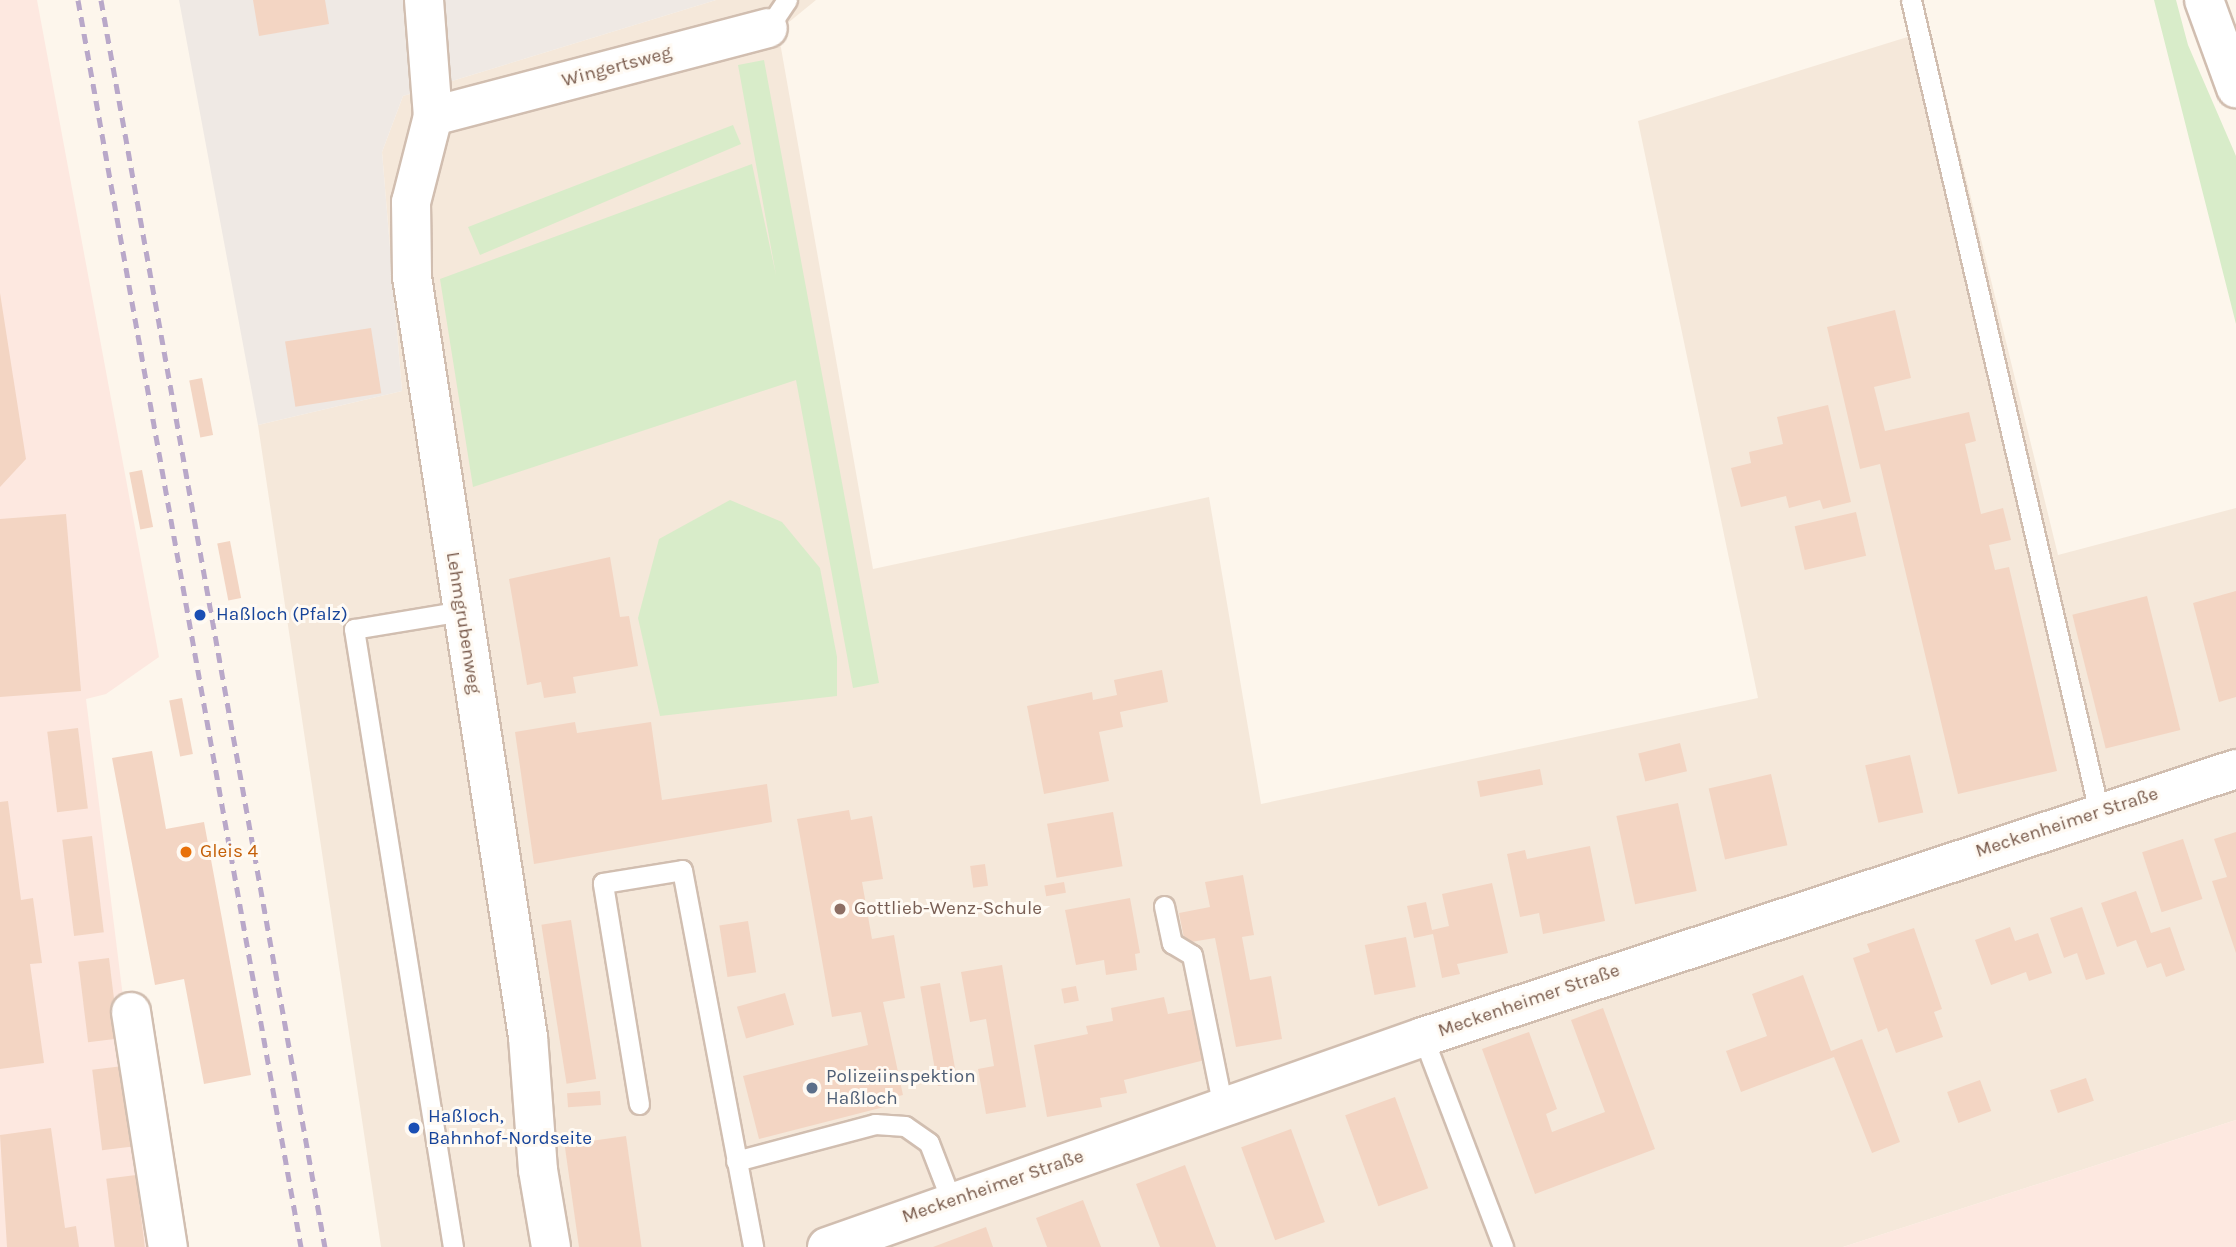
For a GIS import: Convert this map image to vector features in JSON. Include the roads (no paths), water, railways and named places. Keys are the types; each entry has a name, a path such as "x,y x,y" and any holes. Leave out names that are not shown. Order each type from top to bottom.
{"street":[{"name":"Lehmgrubenweg","path":"424,0 433,116 411,202 412,277 528,1037 538,1170 551,1247"},
{"path":"2204,0 2236,88"},
{"name":"Wingertsweg","path":"433,116 777,14"},
{"name":"Meckenheimer Straße","path":"827,1247 951,1200 1423,1037 2236,769"},
{"path":"131,1012 168,1247"}],"lane":[{"path":"1911,0 2099,812"},
{"path":"453,1247 354,629 461,611"},
{"path":"639,1104 603,883 682,870 752,1247"},
{"path":"1164,906 1172,943 1192,954 1223,1107"},
{"path":"1423,1037 1503,1247"},
{"path":"736,1161 875,1124 905,1126 929,1143 951,1200"}],"railway":[{"path":"78,0 301,1247"},
{"path":"101,0 325,1247"}],"place":[{"name":"Haßloch (Pfalz)","path":"200,615"},
{"name":"Gleis 4","path":"186,852"},
{"name":"Gottlieb-Wenz-Schule","path":"840,909"},
{"name":"Polizeiinspektion Haßloch","path":"812,1088"},
{"name":"Haßloch, Bahnhof-Nordseite","path":"414,1128"}]}
